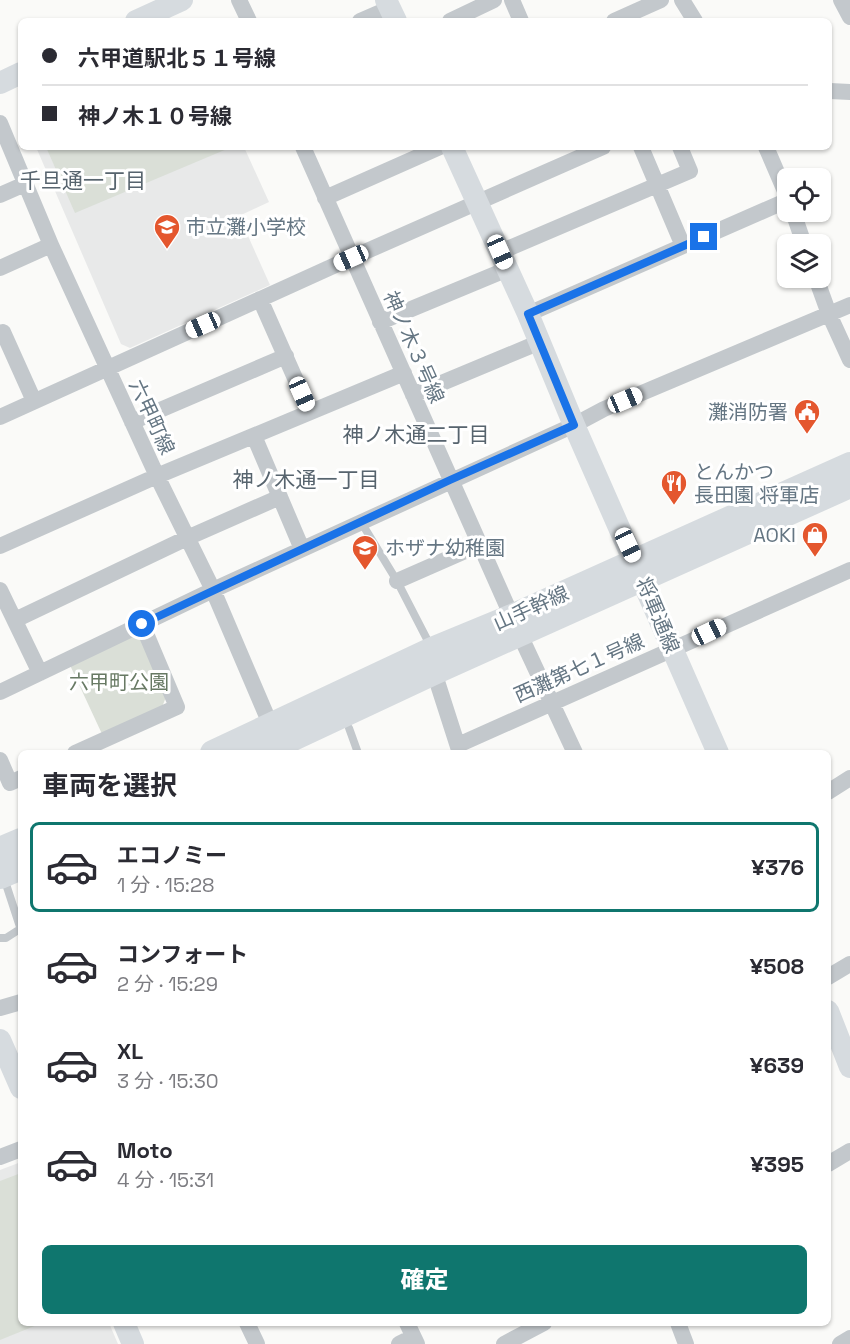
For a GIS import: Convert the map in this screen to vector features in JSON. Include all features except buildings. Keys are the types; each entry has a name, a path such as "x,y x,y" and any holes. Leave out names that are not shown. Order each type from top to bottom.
{"main road":[{"name":"山手幹線","path":"219,750 271,726 516,626 639,570 850,465"},
{"name":"山手幹線","path":"639,570 850,485"},
{"name":"山手幹線","path":"267,750 433,661"},
{"path":"6,867 18,846"}],"street":[{"path":"143,18 182,0"},
{"path":"239,0 248,18"},
{"path":"456,18 494,0"},
{"path":"512,0 520,18"},
{"path":"621,18 661,0"},
{"path":"682,0 693,18"},
{"path":"841,0 850,17"},
{"path":"368,18 390,10"},
{"path":"0,83 18,74"},
{"path":"832,91 850,92"},
{"name":"六甲町線","path":"0,123 51,245 157,476 213,590 271,726"},
{"name":"神ノ木３号線","path":"304,150 479,545 574,750"},
{"path":"325,198 447,150"},
{"name":"将軍通線","path":"453,150 528,314 574,425 717,750"},
{"path":"642,150 683,246"},
{"path":"380,322 657,185 690,171 681,150"},
{"path":"767,150 777,173"},
{"path":"0,417 477,202 580,152"},
{"path":"0,195 25,184"},
{"path":"528,314 777,204"},
{"path":"0,268 51,245"},
{"path":"820,288 850,360"},
{"path":"260,299 310,412"},
{"path":"0,692 213,590 574,425 604,409 850,305"},
{"path":"0,334 3,332 34,401"},
{"path":"413,395 540,342"},
{"path":"132,422 286,357"},
{"path":"0,546 157,476 404,373"},
{"path":"254,436 302,549"},
{"path":"15,620 187,538 280,497"},
{"path":"397,581 479,545"},
{"name":"西灘第七１号線","path":"459,749 552,704 850,570"},
{"path":"0,590 40,673"},
{"path":"82,750 177,707 142,624"},
{"path":"433,661 459,749"},
{"path":"0,760 10,783 18,779"},
{"path":"831,975 850,964"},
{"path":"0,1008 18,1003"},
{"path":"831,1019 850,1067"},
{"path":"8,1051 18,1079"},
{"path":"0,1157 18,1150"},
{"path":"831,1162 850,1151"},
{"path":"125,1326 133,1344"},
{"path":"249,1326 257,1344"},
{"path":"504,1344 538,1326"},
{"path":"679,1326 686,1344"},
{"path":"840,1344 850,1338"}],"lane":[{"path":"361,522 397,581 433,661"},
{"path":"349,728 357,750"},
{"path":"6,867 18,920"},
{"path":"0,938 6,938 18,930"}],"shaded area":[{"name":"市立灘小学校","path":"37,150 245,150 269,202 239,216 270,285 130,348 121,344"},
{"path":"18,1163 18,1326 110,1326 118,1344 0,1344 0,1170"}],"green space":[{"path":"47,150 225,150 75,213"},
{"name":"六甲町公園","path":"131,633 141,640 166,697 162,707 102,734 69,663"},
{"path":"18,1174 18,1326 35,1326 0,1340 0,1181"}],"place":[{"name":"市立灘小学校","path":"167,250"},
{"name":"灘消防署","path":"807,435"},
{"name":"とんかつ 長田園 将軍店","path":"674,506"},
{"name":"AOKI","path":"815,558"},
{"name":"ホザナ幼稚園","path":"365,571"}],"district":[{"name":"千旦通一丁目","path":"83,181"},
{"name":"神ノ木通二丁目","path":"416,435"},
{"name":"神ノ木通一丁目","path":"306,480"}],"route":[{"path":"142,624 450,480 574,425 528,314 704,237"}]}
